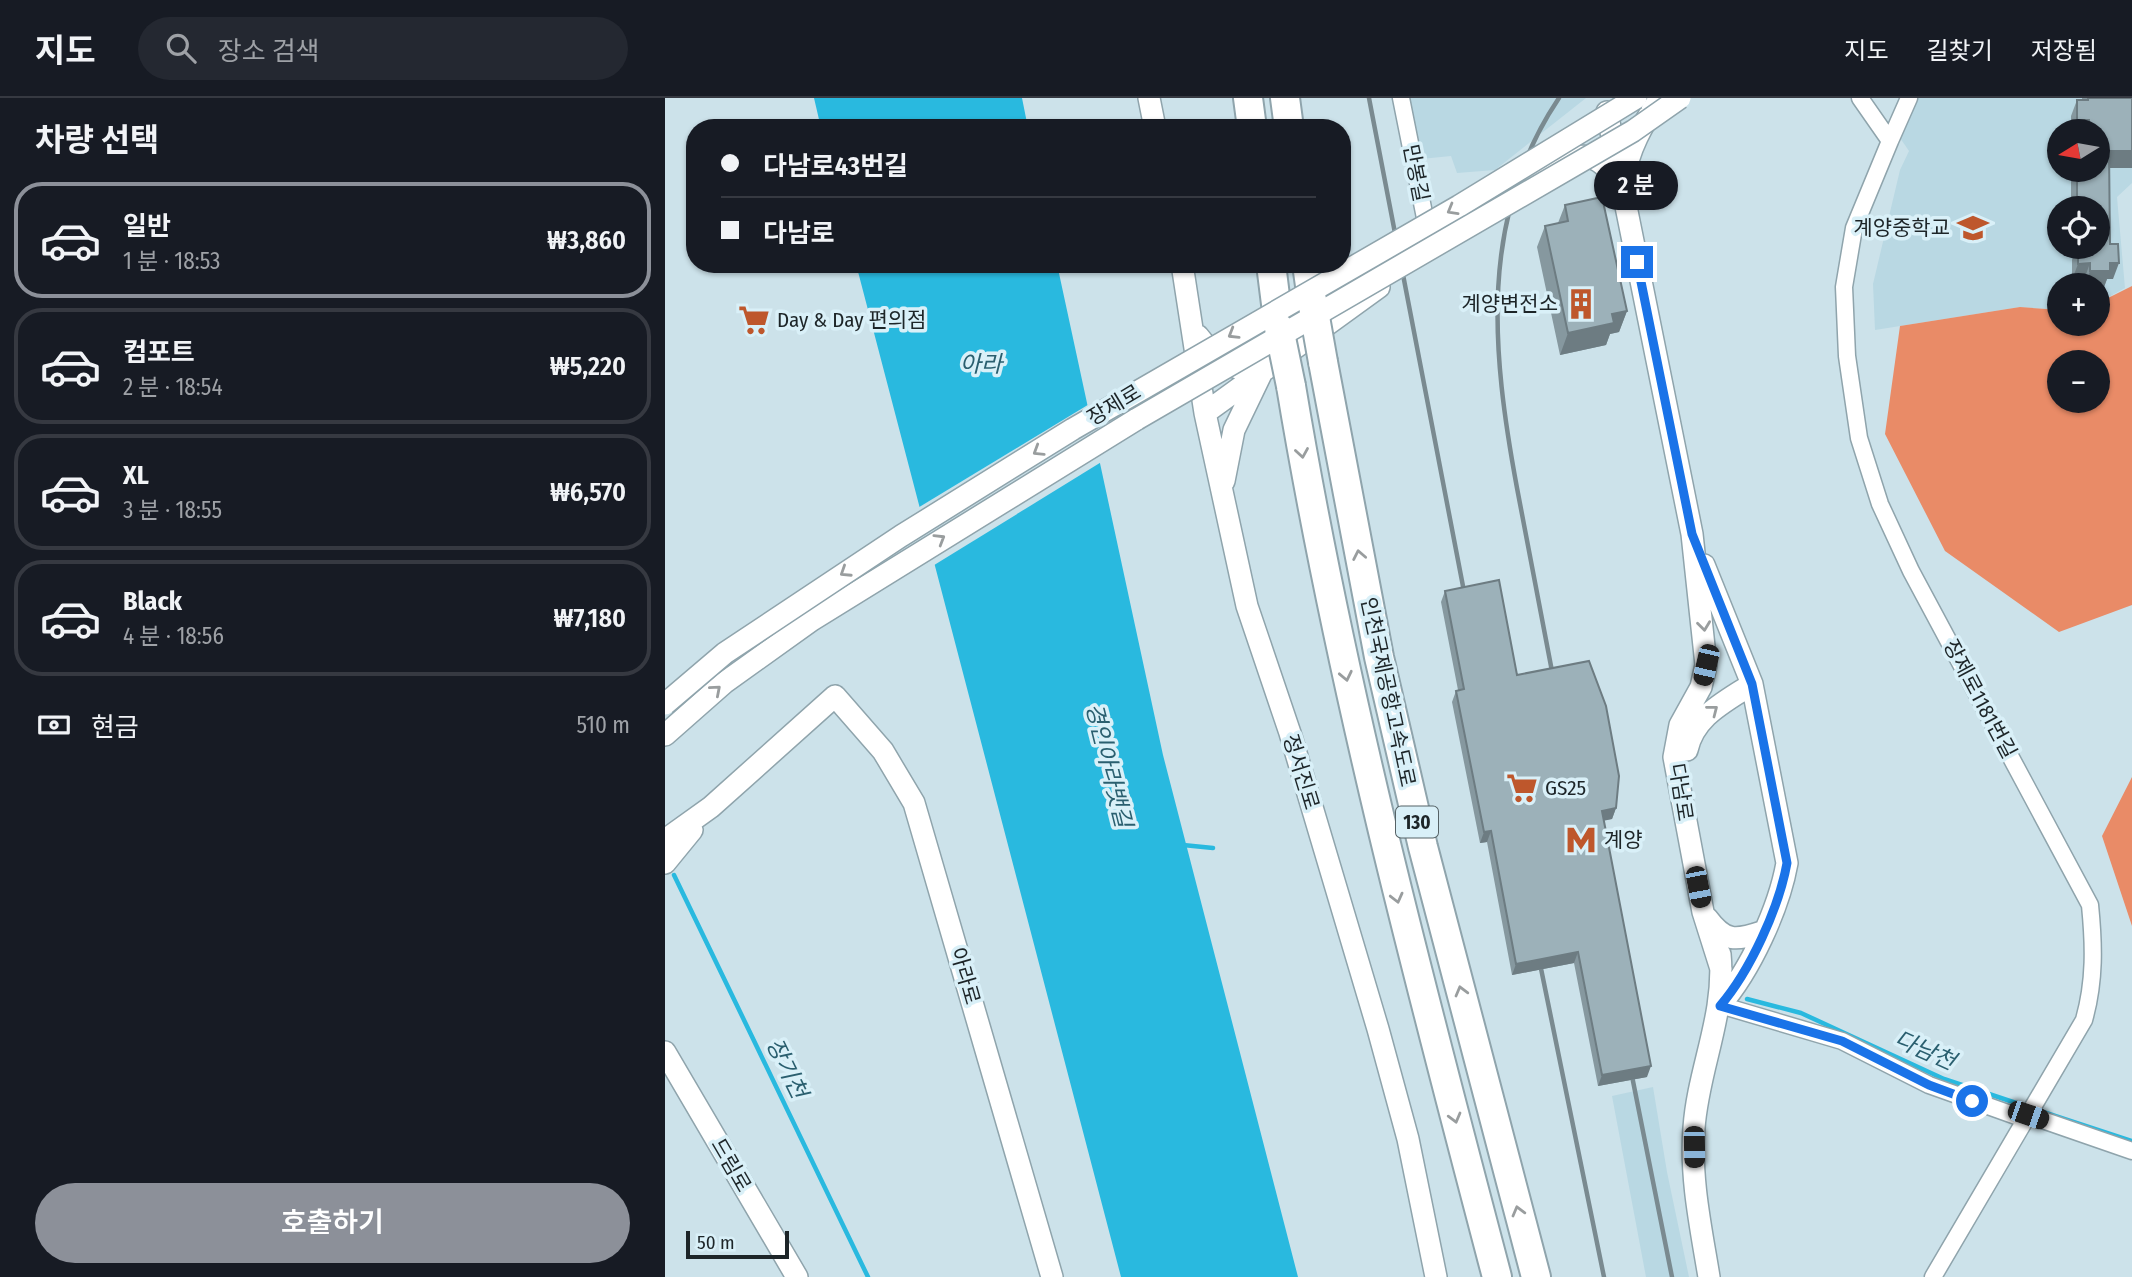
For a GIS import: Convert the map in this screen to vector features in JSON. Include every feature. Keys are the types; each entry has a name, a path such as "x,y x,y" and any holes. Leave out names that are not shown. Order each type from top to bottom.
{"highway":[{"path":"1248,98 1251,119"},
{"path":"1285,98 1288,119"},
{"name":"인천국제공항고속도로","path":"1272,273 1279,328 1315,531 1351,701 1396,892 1497,1277"},
{"name":"인천국제공항고속도로","path":"1308,273 1382,671 1423,846 1536,1277"}],"street":[{"path":"1149,98 1153,119"},
{"name":"만봉길","path":"1401,98 1431,249"},
{"path":"1205,413 1431,249 1624,98"},
{"name":"장제로","path":"1351,268 1636,98"},
{"path":"1623,193 1627,160 1640,129 1660,98"},
{"name":"장제로","path":"665,735 724,683 882,574 1137,419 1633,131 1680,98"},
{"path":"1860,98 1890,141"},
{"name":"장제로1181번길","path":"1909,98 1854,228 1844,287 1847,356 1859,438 1881,504 1911,571 2089,905 2095,948 2091,996 2084,1020 1933,1277"},
{"name":"다남로","path":"1607,112 1692,534 1706,665 1701,687 1681,725 1674,757 1703,912 1721,969"},
{"path":"1533,171 1580,155 1595,157 1610,169 1623,193"},
{"name":"정서진로","path":"1184,273 1205,413 1247,606 1290,733 1401,1114 1436,1277"},
{"name":"장제로","path":"665,704 725,653 901,536 1132,394 1342,273"},
{"path":"1194,331 1215,358 1238,370 1261,374"},
{"path":"1222,490 1234,430 1261,374"},
{"name":"다남로","path":"1692,534 1752,684 1787,863 1783,887 1762,932 1737,985 1720,1006"},
{"name":"다남로","path":"1709,1277 1694,1186 1694,1128 1720,1006 1721,969 1718,932 1686,748 1696,725 1752,684"},
{"name":"아라로","path":"711,807 835,696 883,751 914,803 1052,1277"},
{"path":"671,834 711,807"},
{"path":"665,863 711,807"},
{"path":"1703,912 1718,932 1742,938 1762,932"},
{"path":"1720,1006 1842,1041 1929,1085 2016,1116 2030,1110 2132,1151"},
{"name":"드림로","path":"665,1052 797,1277"}],"shaded area":[{"path":"1409,98 1586,98 1495,170 1457,173 1451,156 1421,159"},
{"name":"계양중학교","path":"1915,98 2132,98 2132,183 2117,197 2125,288 2110,296 2110,273 2047,273 2047,309 2020,307 1875,330 1873,284 1900,170 1909,151 1898,135"},
{"path":"2132,286 2132,605 2059,632 1945,551 1885,434 1900,326 2020,307 2047,309 2047,336 2110,336 2110,297"},
{"path":"2132,777 2132,926 2102,836"},
{"path":"1653,1087 1689,1277 1646,1277 1612,1096"}],"water":[{"path":"814,98 1022,98 1026,119 819,119"},
{"name":"아라","path":"858,273 1059,273 1163,755 1298,1277 1121,1277"}],"pier":[{"path":"1091,403 1103,461 931,567 916,509"}],"building":[{"path":"2132,98 2132,151 2111,151 2111,119 2077,119 2077,100"},
{"path":"2077,182 2109,182 2109,196 2077,196"},
{"name":"계양변전소","path":"1602,197 1627,311 1612,314 1614,323 1568,333 1545,226 1568,221 1565,205"},
{"path":"2110,244 2118,244 2119,263 2110,263 2110,271 2090,271 2090,263 2078,264 2078,259 2110,259"},
{"path":"1499,580 1517,675 1589,661 1606,706 1619,776 1616,808 1602,811 1651,1066 1602,1075 1578,952 1516,964 1491,831 1484,832 1456,691 1464,689 1445,591"}],"waterway":[{"name":"다남천","path":"1183,845 1213,848"},
{"name":"장기천","path":"674,875 868,1277"},
{"name":"다남천","path":"1747,999 1801,1013 1944,1079 2028,1107"},
{"name":"다남천","path":"2037,1110 2132,1141"}],"railway":[{"path":"1369,98 1467,607"},
{"path":"1555,687 1508,437 1498,337 1498,287 1504,239 1515,191 1533,144 1559,98"},
{"path":"1537,949 1604,1277"},
{"path":"1629,1061 1672,1277"}],"place":[{"name":"계양중학교","path":"1973,228"},
{"name":"계양변전소","path":"1581,304"},
{"name":"Day & Day 편의점","path":"754,320"},
{"name":"GS25","path":"1522,788"},
{"name":"계양","path":"1581,840"}],"route":[{"path":"1637,262 1692,534 1752,684 1787,863 1783,887 1737,985 1720,1006 1842,1041 1929,1085 1972,1101"}],"water label":[{"name":"경인아라뱃길","path":"1109,765"}]}
